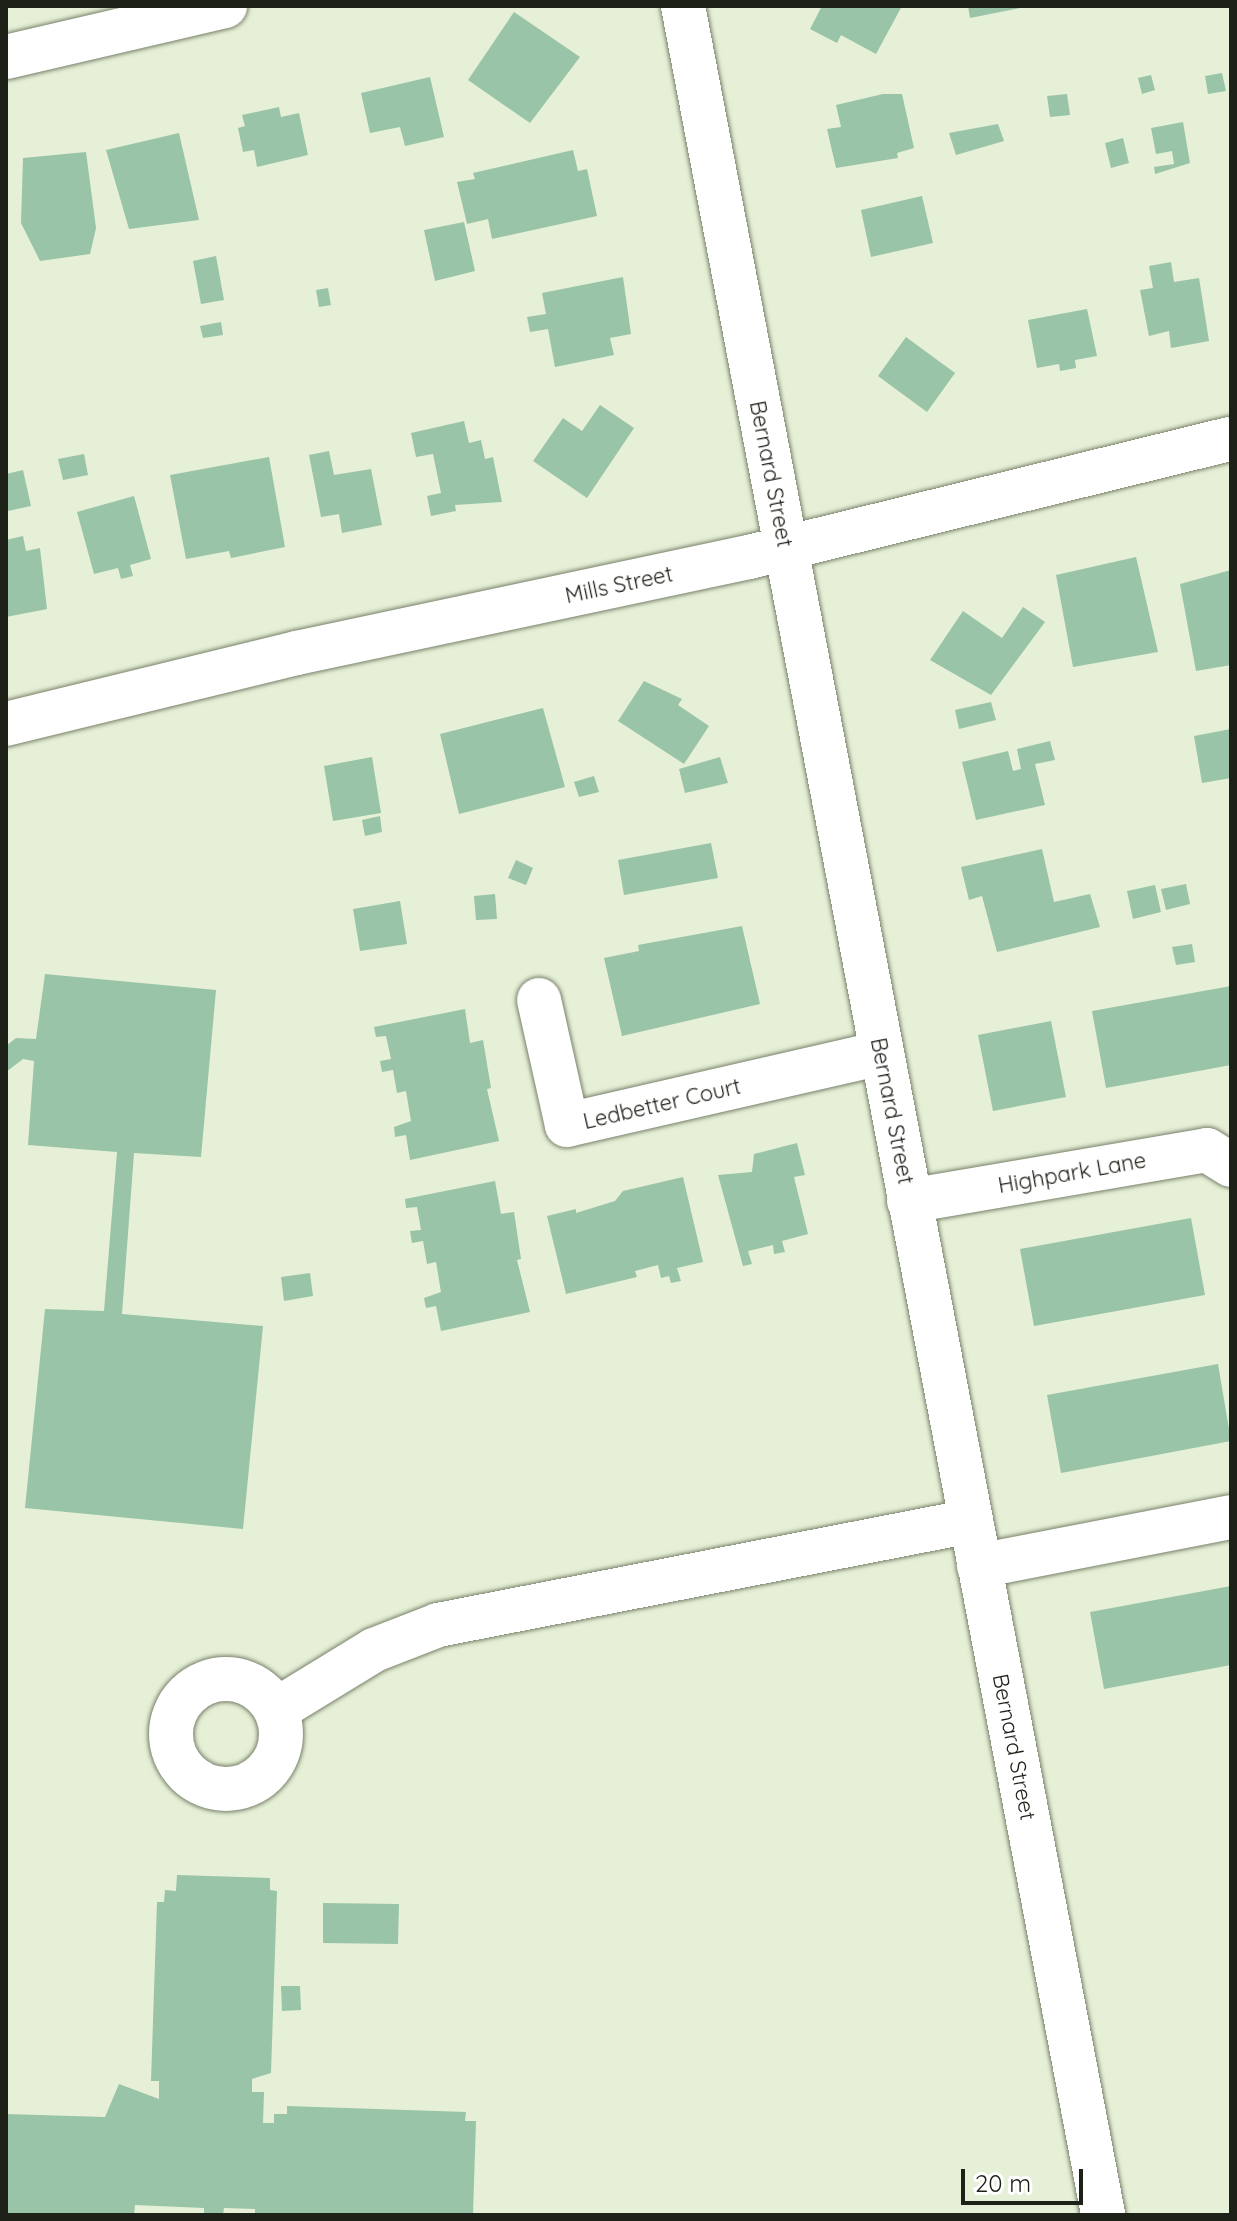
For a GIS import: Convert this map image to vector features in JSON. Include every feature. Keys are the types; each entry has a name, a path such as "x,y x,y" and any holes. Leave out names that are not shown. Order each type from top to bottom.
{"street":[{"path":"6,57 225,6"},
{"name":"Bernard Street","path":"683,6 1103,2215"},
{"name":"Mills Street","path":"6,724 297,653 784,547 1231,439"},
{"name":"Ledbetter Court","path":"539,1000 567,1125 882,1053"},
{"name":"Highpark Lane","path":"909,1201 1207,1150 1231,1165"},
{"path":"979,1566 1231,1517"},
{"path":"276,1710 374,1650 438,1625 971,1521"}],"building":[{"path":"822,6 902,6 876,54 841,35 837,43 810,29"},
{"path":"968,6 1025,6 1025,7 970,18"},
{"path":"514,12 580,57 530,123 468,80"},
{"path":"1222,73 1226,91 1208,94 1205,76"},
{"path":"1151,75 1155,90 1142,94 1138,78"},
{"path":"430,77 444,137 405,146 400,127 370,133 361,93"},
{"path":"883,94 902,94 914,148 897,153 898,158 836,168 827,129 841,127 836,105"},
{"path":"1067,94 1070,115 1050,117 1047,96"},
{"path":"279,107 281,117 299,113 308,155 257,167 254,150 243,152 238,128 245,126 242,115"},
{"path":"1183,122 1190,163 1155,174 1154,167 1174,164 1172,151 1156,154 1151,128"},
{"path":"998,124 1004,141 956,155 949,133"},
{"path":"179,133 199,220 129,229 106,150"},
{"path":"1123,138 1129,163 1111,168 1105,143"},
{"path":"573,150 578,171 587,169 597,216 492,239 488,219 467,224 457,182 475,179 473,173"},
{"path":"86,152 96,228 90,254 40,261 21,223 23,158"},
{"path":"922,196 933,243 871,257 861,210"},
{"path":"464,222 475,271 435,281 424,230"},
{"path":"216,256 224,300 201,304 193,261"},
{"path":"1171,262 1174,282 1199,278 1209,341 1171,348 1169,331 1149,336 1140,290 1153,288 1149,266"},
{"path":"623,277 631,334 610,338 614,355 555,367 548,329 530,332 527,317 546,314 542,293"},
{"path":"328,288 331,305 319,307 316,290"},
{"path":"1087,309 1097,356 1075,360 1076,368 1060,371 1059,364 1037,368 1028,320"},
{"path":"221,322 223,335 203,338 200,326"},
{"path":"906,337 955,373 927,412 878,376"},
{"path":"600,405 634,428 587,498 533,461 563,418 582,431"},
{"path":"464,421 469,443 481,440 485,459 493,457 502,502 455,505 456,511 431,516 427,496 441,493 433,454 416,457 411,433"},
{"path":"329,451 334,475 371,469 382,525 342,533 339,514 321,517 309,455"},
{"path":"84,454 88,475 63,480 58,459"},
{"path":"269,457 285,547 231,558 229,551 186,559 170,475"},
{"path":"23,470 31,506 8,511 6,474"},
{"path":"134,496 151,559 130,565 133,576 121,579 118,568 94,574 77,512"},
{"path":"23,536 26,551 40,548 47,609 6,617 6,540"},
{"path":"1136,557 1158,652 1073,667 1056,575"},
{"path":"1231,570 1231,665 1196,671 1180,584"},
{"path":"1023,607 1045,622 991,695 930,660 963,611 1002,638"},
{"path":"644,681 682,699 678,705 709,726 684,764 618,721"},
{"path":"991,702 996,720 959,729 955,710"},
{"path":"543,708 565,787 459,814 440,734"},
{"path":"1231,729 1231,778 1202,783 1194,736"},
{"path":"1050,741 1055,760 1035,764 1045,805 976,820 962,762 1008,751 1013,771 1021,769 1017,749"},
{"path":"372,757 381,813 333,821 324,766"},
{"path":"720,757 728,783 685,793 679,769"},
{"path":"594,776 599,792 579,797 574,782"},
{"path":"380,816 382,832 365,836 362,820"},
{"path":"711,843 718,878 624,895 618,860"},
{"path":"1042,849 1054,902 1090,894 1100,927 997,952 982,896 969,900 961,867"},
{"path":"516,860 533,868 526,885 508,878"},
{"path":"1186,884 1190,904 1166,910 1161,889"},
{"path":"1155,885 1161,912 1133,919 1127,891"},
{"path":"495,894 497,919 476,920 474,896"},
{"path":"400,901 407,944 360,951 353,909"},
{"path":"742,926 760,1004 622,1036 604,958 639,951 638,945"},
{"path":"1192,944 1195,962 1176,965 1172,947"},
{"path":"45,974 216,990 201,1157 134,1153 122,1314 263,1326 243,1529 25,1508 45,1309 104,1311 117,1152 28,1145 34,1061 23,1059 6,1072 6,1046 16,1038 36,1039"},
{"path":"1231,986 1231,1065 1106,1088 1092,1011"},
{"path":"465,1009 470,1043 483,1040 491,1088 487,1089 499,1141 410,1160 406,1135 395,1137 394,1127 411,1121 406,1091 397,1093 393,1070 382,1072 380,1061 391,1059 386,1036 376,1037 374,1027"},
{"path":"1051,1021 1066,1097 993,1111 978,1035"},
{"path":"797,1143 805,1175 794,1177 808,1234 782,1241 785,1252 774,1254 773,1245 748,1251 752,1264 743,1266 718,1175 752,1172 754,1154"},
{"path":"683,1177 703,1262 677,1268 681,1281 671,1283 669,1276 661,1278 658,1265 635,1271 637,1277 566,1294 547,1216 576,1209 576,1213 615,1201 623,1191"},
{"path":"495,1181 501,1214 514,1212 521,1259 517,1260 530,1312 441,1331 436,1306 426,1308 424,1298 441,1292 436,1262 427,1264 423,1241 412,1243 410,1231 421,1230 417,1207 406,1208 405,1199"},
{"path":"1191,1218 1205,1295 1034,1326 1020,1249"},
{"path":"310,1273 313,1296 284,1301 281,1277"},
{"path":"1218,1364 1231,1441 1061,1473 1047,1395"},
{"path":"1231,1586 1231,1665 1104,1689 1090,1612"},
{"path":"177,1875 270,1878 270,1890 277,1891 271,2073 252,2079 252,2092 264,2092 263,2123 274,2123 274,2114 287,2114 287,2106 466,2112 465,2121 476,2121 473,2214 255,2215 255,2209 224,2208 223,2215 204,2215 204,2208 135,2205 134,2215 8,2215 6,2114 105,2117 119,2084 159,2099 159,2081 151,2081 157,1902 164,1902 165,1890 176,1891"},
{"path":"323,1903 399,1904 398,1944 323,1943"},
{"path":"281,1986 300,1986 301,2010 282,2011"}]}
